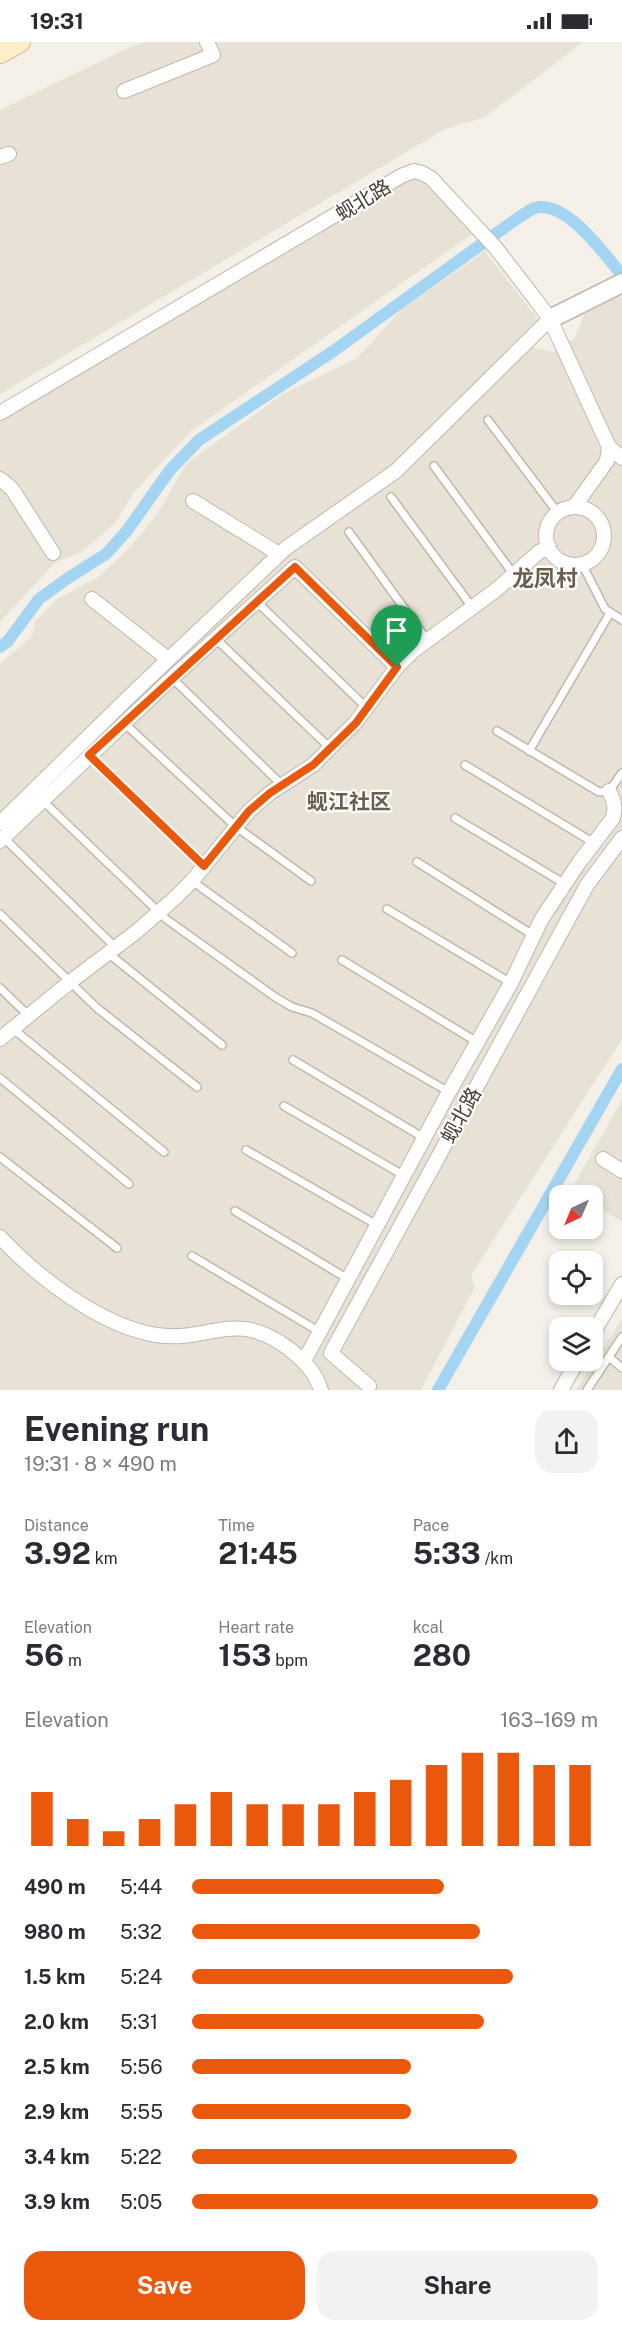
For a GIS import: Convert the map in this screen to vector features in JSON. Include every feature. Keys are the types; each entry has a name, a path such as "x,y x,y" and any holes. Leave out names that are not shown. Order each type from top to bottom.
{"main road":[{"path":"0,53 20,42"}],"street":[{"path":"124,91 213,55 207,42"},
{"name":"蚬北路","path":"0,412 414,171 431,178 481,231 550,319 609,447 622,458"},
{"path":"0,823 279,554 396,471 550,319 614,287"},
{"path":"574,507 608,460 609,447"},
{"path":"0,479 12,489 53,553"},
{"path":"193,501 279,554"},
{"path":"574,507 586,509 596,516 602,526 604,538 600,550 592,559 582,564 570,564 558,560 546,539 547,528 553,517 574,507"},
{"path":"0,1039 159,912 192,881 235,826 259,802 313,765 330,748 367,708 397,667 427,640 514,575 538,552 549,547"},
{"path":"2,840 89,755 295,567 397,667"},
{"path":"92,599 168,659"},
{"path":"304,1361 423,1138 511,982 532,935 565,884 613,818 615,809 609,791"},
{"name":"蚬北路","path":"369,1386 331,1353 587,885 622,838"},
{"path":"603,1160 622,1171"},
{"path":"0,1237 27,1263 78,1303 120,1323 156,1335 181,1336 237,1328 257,1330 277,1340 304,1361 316,1376 321,1390"},
{"path":"603,1317 622,1284"},
{"path":"561,1390 572,1371"}],"lane":[{"path":"488,420 558,513"},
{"path":"434,466 514,575"},
{"path":"391,497 472,607"},
{"path":"349,532 427,640"},
{"path":"582,564 604,609 622,620"},
{"path":"257,602 367,708"},
{"path":"529,751 610,613"},
{"path":"216,639 330,748"},
{"path":"172,678 283,786"},
{"path":"124,723 235,826 311,881"},
{"path":"497,732 598,792 609,791 622,773"},
{"path":"89,755 204,866"},
{"path":"465,765 594,843"},
{"path":"43,801 159,912 275,997 292,1007 312,1013 449,1092"},
{"path":"455,818 565,884"},
{"path":"2,840 112,950 222,1045"},
{"path":"417,862 532,935"},
{"path":"192,881 292,952"},
{"path":"387,909 511,982"},
{"path":"0,915 97,1008 197,1087"},
{"path":"342,960 477,1042"},
{"path":"0,988 28,1016"},
{"path":"12,1028 164,1152"},
{"path":"293,1060 423,1138"},
{"path":"0,1078 129,1184"},
{"path":"284,1106 403,1176"},
{"path":"246,1150 377,1225"},
{"path":"0,1157 117,1248"},
{"path":"235,1211 348,1279"},
{"path":"192,1256 320,1332"},
{"path":"587,1390 622,1337"},
{"path":"609,1357 622,1368"}],"shaded area":[{"path":"144,42 583,42 485,117 445,129 0,394 0,110"},
{"path":"395,171 424,182 472,234 191,431 134,492 115,524 80,553 56,562 0,622 0,405"},
{"path":"485,251 547,331 531,347 553,352 575,338 584,314 619,296 622,298 622,1039 471,1275 475,1287 421,1390 0,1390 0,664 32,636 35,621 57,599 97,578 131,546 157,514 187,463 283,394 357,358 402,309"},
{"path":"622,1100 622,1222 603,1209 603,1185 574,1185"},
{"path":"622,1319 622,1390 576,1390 588,1371 603,1371 603,1348"}],"waterway":[{"path":"0,647 8,641 39,599 106,554 126,532 170,470 199,440 332,352 527,212 540,207 563,214 586,232 622,275"},
{"path":"438,1390 622,1069"}],"district":[{"name":"龙凤村","path":"545,578"},
{"name":"蚬江社区","path":"349,802"}],"route":[{"path":"295,567 397,667 356,723 313,765 270,793 249,811 204,866 89,755 295,567"}]}
